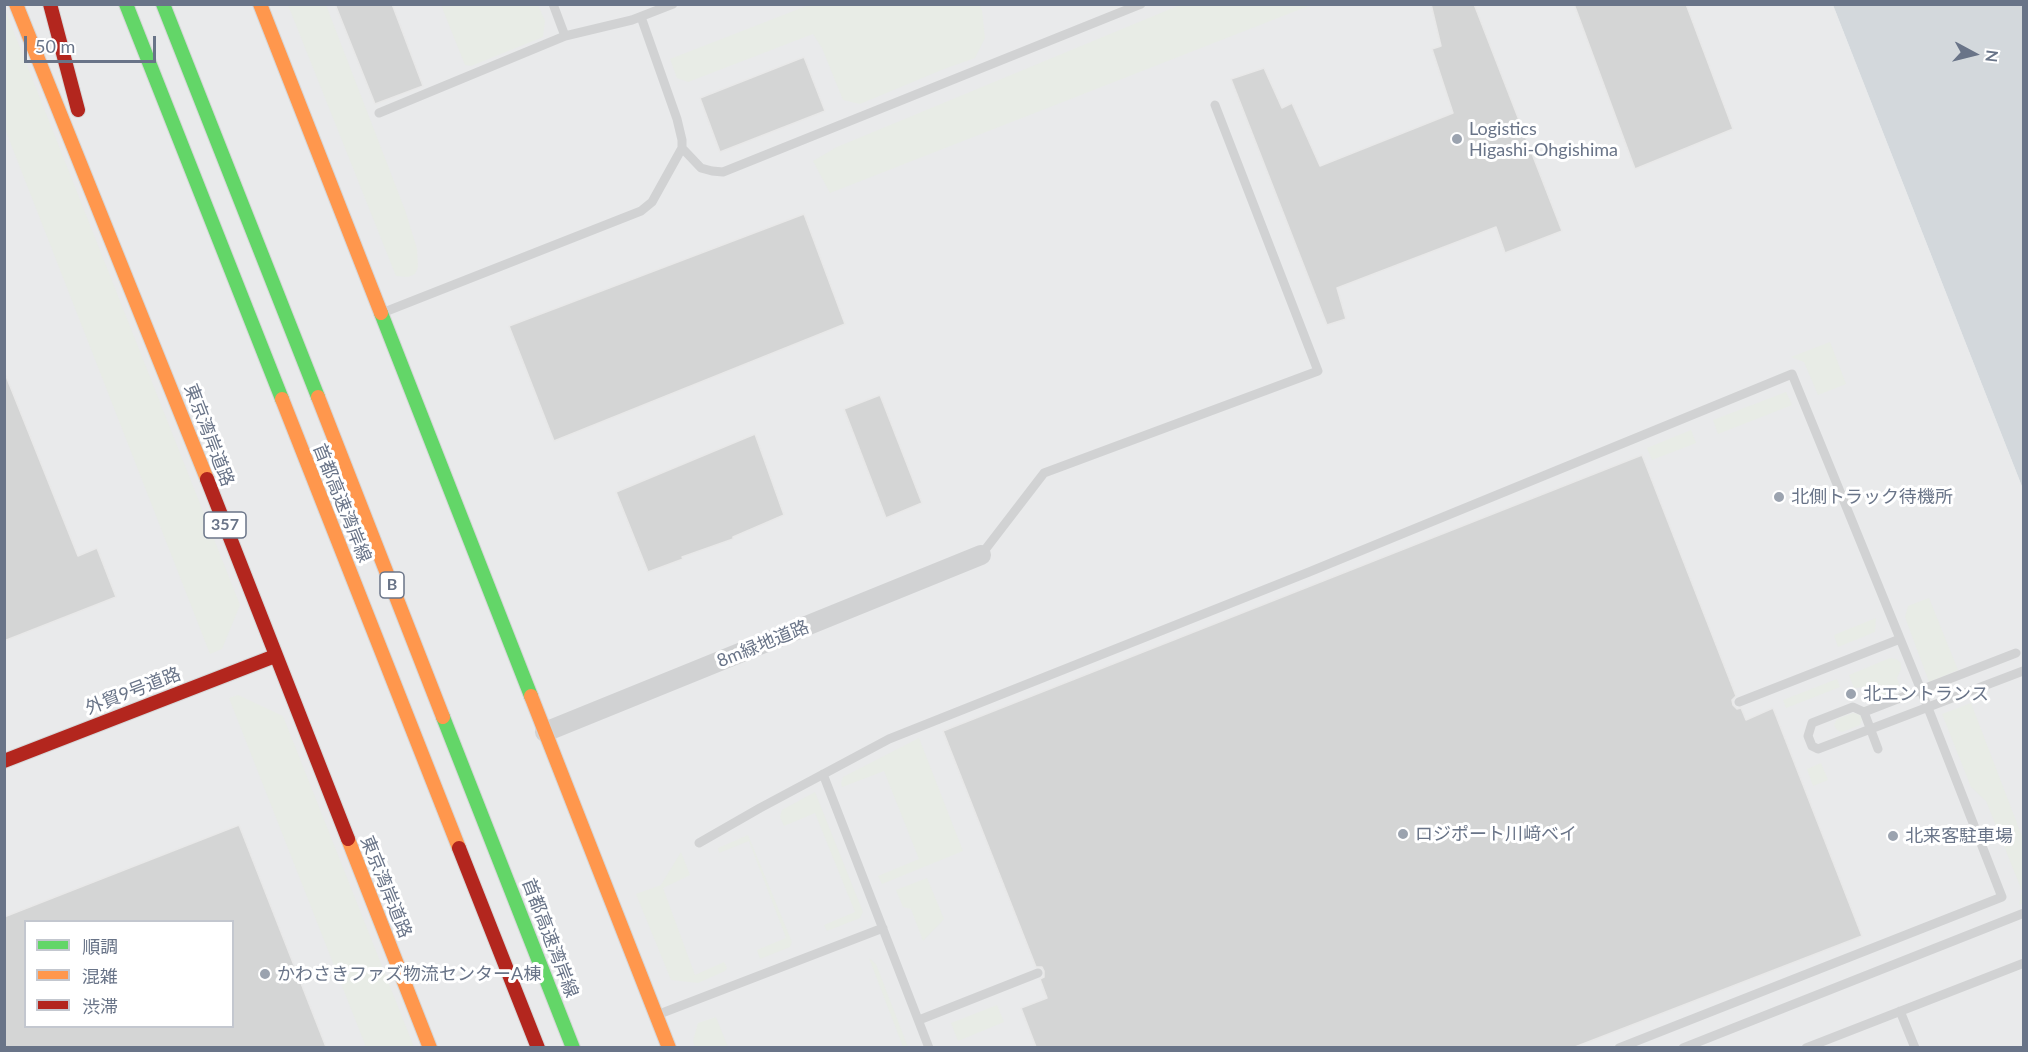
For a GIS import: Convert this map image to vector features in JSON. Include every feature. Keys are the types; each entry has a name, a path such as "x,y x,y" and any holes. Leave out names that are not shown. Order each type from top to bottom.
{"main road":[{"name":"東京湾岸道路","path":"16,4 156,349 430,1047"},
{"path":"50,4 82,122"},
{"name":"首都高速湾岸線","path":"126,4 538,1047"},
{"name":"首都高速湾岸線","path":"163,4 573,1047"},
{"path":"260,4 669,1047"},
{"path":"95,163 156,349"},
{"name":"外貿9号道路","path":"4,761 275,656"}],"street":[{"name":"8m緑地道路","path":"545,732 981,555"}],"lane":[{"path":"553,4 565,36"},
{"path":"379,114 565,36 641,17 673,4"},
{"path":"682,148 701,168 723,172 1141,4"},
{"path":"380,313 641,211 652,202 682,148 682,140 677,119 641,17"},
{"path":"981,555 1044,473 1318,371 1215,105"},
{"path":"699,843 889,739 1309,572 1792,374 1921,690 2002,897 1619,1047"},
{"path":"1739,702 1900,639"},
{"path":"2016,653 1864,712 1852,707 1812,723 1808,736 1812,746 1818,749 2023,672"},
{"path":"1864,712 1878,749"},
{"path":"823,774 929,1047"},
{"path":"1683,1047 2024,913"},
{"path":"656,1015 883,928"},
{"path":"1806,1047 2024,963"},
{"path":"919,1020 1038,974"},
{"path":"1900,1011 1915,1047"}],"shaded area":[{"path":"979,4 982,10 985,38 975,58 860,104 843,100 822,48 813,34 688,82 677,78 670,59 809,5"},
{"path":"5,5 1833,5 2023,489 2023,1047 5,1048"},
{"path":"288,5 326,5 405,210 417,249 418,267 415,274 408,277 396,276"},
{"path":"441,5 538,5 545,21 543,37 471,66 465,65"},
{"path":"1180,5 1311,5 830,193 813,161 837,147"},
{"path":"1833,5 2023,5 2023,489"},
{"path":"4,7 240,605 222,649 210,654 5,129"},
{"path":"1830,342 1846,384 1818,395 1804,362 1791,357"},
{"path":"1786,392 1792,405 1718,434 1713,420"},
{"path":"1691,430 1696,443 1652,460 1647,448"},
{"path":"1929,598 1958,670 1929,682 1905,617 1908,606"},
{"path":"1876,618 1875,632 1838,647 1834,635"},
{"path":"1890,658 1901,663 1897,678 1901,690 1883,698 1877,697 1867,687 1854,688 1849,675"},
{"path":"1837,679 1840,687 1786,708 1783,700"},
{"path":"238,695 283,716 414,1047 366,1047 229,698"},
{"path":"1971,703 2023,839 2023,903 2019,905 2022,891 1986,801 1971,787 1942,714"},
{"path":"1853,713 1860,715 1862,719 1860,725 1842,732 1837,730 1834,725 1837,719"},
{"path":"919,738 963,851 882,884 878,876 919,859 884,771 842,787 841,783 843,777"},
{"path":"1821,763 1828,780 1813,786 1807,769"},
{"path":"815,792 863,912 860,918 827,931 824,925 855,912 815,813 784,826 780,817 782,810"},
{"path":"748,835 792,942 790,947 760,959 757,950 786,938 749,841 719,853 718,848"},
{"path":"681,852 690,875 663,888 695,975 724,962 727,968 698,983 671,980 636,894 661,885"},
{"path":"927,878 944,919 923,941 911,909 903,907 896,890"},
{"path":"869,958 876,964 908,1047 903,1047"},
{"path":"997,1005 1004,1022 958,1041 951,1023"},
{"path":"716,1017 728,1047 695,1047 693,1041 698,1023"}],"building":[{"path":"335,4 392,4 423,86 375,104"},
{"name":"Logistics Higashi-Ohgishima","path":"1431,4 1474,4 1562,231 1505,253 1496,227 1337,288 1346,319 1327,325 1231,79 1264,68 1282,108 1292,103 1320,166 1453,113 1432,49 1441,46"},
{"path":"1574,4 1686,4 1733,129 1635,169"},
{"path":"804,57 825,111 720,152 700,98"},
{"path":"804,214 845,324 554,441 509,326"},
{"path":"4,371 78,556 97,548 116,597 4,641"},
{"path":"880,395 922,503 886,518 844,409"},
{"path":"755,434 784,515 733,537 733,539 648,572 616,492"},
{"name":"ロジポート川﨑ベイ","path":"1642,455 1736,696 1732,700 1733,705 1737,709 1741,708 1746,720 1773,708 1862,936 1575,1047 1036,1047 1021,1008 1047,998 1040,979 1044,977 1044,971 1042,967 1036,967 943,731"},
{"name":"かわさきファズ物流センターA棟","path":"239,825 326,1047 4,1047 4,917"}],"traffic: fast":[{"path":"126,4 282,399"},
{"path":"163,4 318,397"},
{"path":"381,313 531,696"},
{"path":"443,717 573,1048"}],"traffic: slow":[{"path":"16,4 207,479"},
{"path":"260,4 381,313"},
{"path":"318,397 443,717"},
{"path":"282,399 459,848"},
{"path":"531,696 669,1048"},
{"path":"348,839 430,1048"}],"traffic: jam":[{"path":"50,4 78,110"},
{"path":"207,479 348,839"},
{"path":"4,761 275,656"},
{"path":"459,848 538,1048"}],"place":[{"name":"Logistics Higashi-Ohgishima","path":"1457,139"},
{"name":"北側トラック待機所","path":"1779,497"},
{"name":"北エントランス","path":"1851,694"},
{"name":"ロジポート川﨑ベイ","path":"1403,834"},
{"name":"北来客駐車場","path":"1893,836"},
{"name":"かわさきファズ物流センターA棟","path":"265,974"}]}
